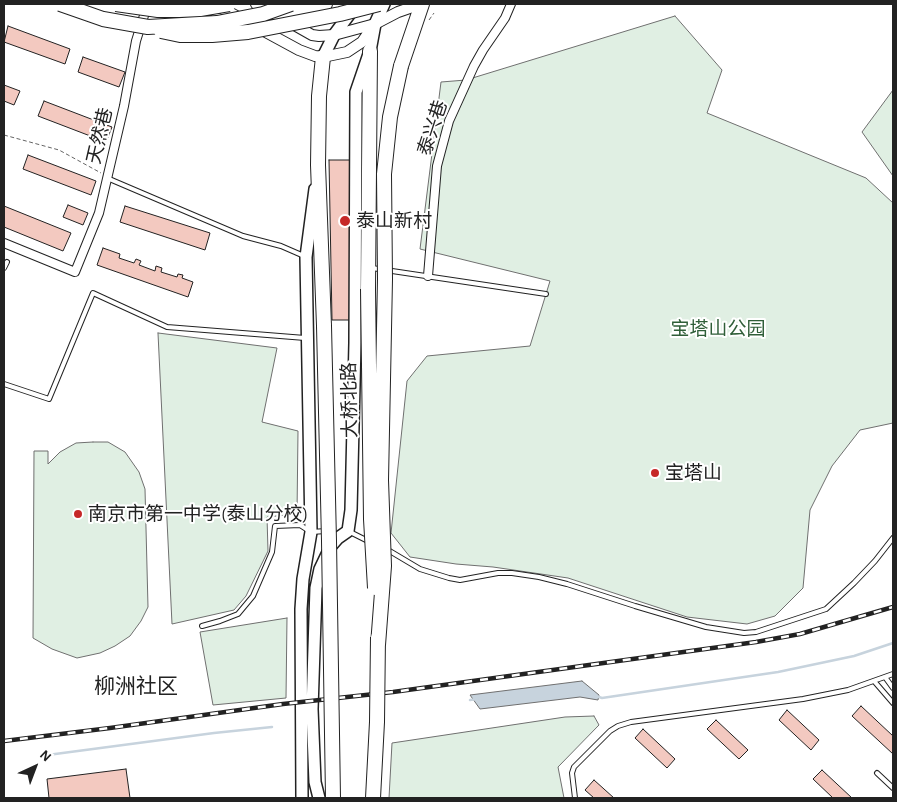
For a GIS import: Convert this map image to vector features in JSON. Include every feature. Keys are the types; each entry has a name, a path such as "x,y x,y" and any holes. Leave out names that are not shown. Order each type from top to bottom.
{"highway":[{"path":"60,4 103,19 180,35 248,32 340,14 379,4"},
{"path":"116,4 158,10 200,10 229,4"},
{"path":"148,28 217,23 263,14 291,4"},
{"path":"277,14 325,4"},
{"path":"378,645 384,566 381,480 384,174 386,144 394,92 421,4"},
{"name":"大桥北路","path":"370,50 368,289 371,519 378,645 372,798"},
{"name":"大桥北路","path":"323,57 319,96 318,165 324,326 333,798"}],"main road":[{"path":"214,4 307,54 323,57 347,52 356,46 375,24"},
{"path":"260,4 312,34 319,36 334,35 375,24 398,12 421,4"},
{"path":"323,57 334,35 352,12 355,4"},
{"name":"大桥北路","path":"370,50 375,24 384,4"},
{"path":"319,798 315,782 312,708 316,588 320,569 331,546 344,531 352,488 356,92 370,50"},
{"path":"302,798 301,609 303,578 311,532 306,257 318,165"}],"street":[{"name":"天然巷","path":"4,243 75,272 99,213 124,106 136,41 148,4"},
{"name":"泰兴巷","path":"428,276 437,166 448,121 474,66 505,18 511,4"}],"lane":[{"path":"107,178 243,236 281,246 306,257"},
{"path":"4,268 6,262"},
{"path":"368,267 546,294"},
{"path":"4,384 49,399 93,293 167,327 307,338"},
{"path":"202,626 238,614 253,596 272,552 275,526 300,525 311,532 330,531"},
{"path":"344,531 387,550 420,569 449,578 460,580 477,575 498,573 539,577 706,627 744,633 756,632 826,609 854,583 893,538"},
{"path":"575,798 572,774 574,767 605,736 618,726 630,722 803,699 848,690 893,674"},
{"path":"885,677 893,688"},
{"path":"874,681 893,703"},
{"path":"877,773 893,788"}],"path":[{"path":"4,135 59,150 97,169 107,178"}],"green space":[{"name":"宝塔山公园","path":"675,16 722,70 707,113 866,178 893,203 893,423 860,430 832,466 810,510 803,588 775,616 747,624 687,617 568,578 410,557 391,533 407,381 427,356 530,346 550,281 420,249 441,82 466,80"},
{"path":"893,90 893,176 862,132"},
{"path":"158,333 277,348 262,422 298,431 297,514 267,517 268,551 246,596 234,610 172,624"},
{"path":"108,442 125,452 139,472 145,489 148,607 130,636 100,653 77,658 52,649 33,638 34,451 48,451 48,464 60,452 76,443"},
{"path":"287,618 286,698 213,705 200,632"},
{"path":"594,716 599,725 558,767 564,798 389,798 392,743 565,717"}],"shaded area":[{"path":"582,681 599,695 598,700 580,697 480,709 470,695"}],"building":[{"path":"8,26 70,49 65,64 4,42"},
{"path":"83,57 125,72 119,87 78,72"},
{"path":"4,85 20,91 14,105 4,101"},
{"path":"44,101 112,127 106,142 38,116"},
{"path":"28,155 96,181 91,195 23,169"},
{"path":"329,160 356,160 358,320 332,320"},
{"path":"68,205 88,213 83,225 63,217"},
{"path":"4,206 71,233 63,251 4,227"},
{"path":"125,206 210,233 205,250 120,222"},
{"path":"103,248 120,254 119,258 134,263 136,259 141,261 139,265 155,271 156,266 162,268 161,272 177,277 178,274 183,275 182,278 193,282 188,297 97,265"},
{"path":"861,706 893,736 893,754 852,716"},
{"path":"787,710 819,740 811,750 779,720"},
{"path":"716,720 748,750 739,759 707,729"},
{"path":"643,729 675,759 667,768 635,738"},
{"path":"126,769 130,798 49,798 47,779"},
{"path":"822,770 852,798 833,798 813,779"},
{"path":"594,780 614,798 594,798 585,790"}],"waterway":[{"path":"596,696 602,698 778,672 854,656 893,643"},
{"path":"470,700 477,699"},
{"path":"40,756 272,727"}],"railway":[{"path":"4,741 283,704 393,692 756,642 800,634 893,607"}],"place":[{"name":"泰山新村","path":"345,221"},
{"name":"宝塔山","path":"655,473"},
{"name":"南京市第一中学(泰山分校)","path":"78,514"}],"district":[{"name":"柳洲社区","path":"136,687"}]}
